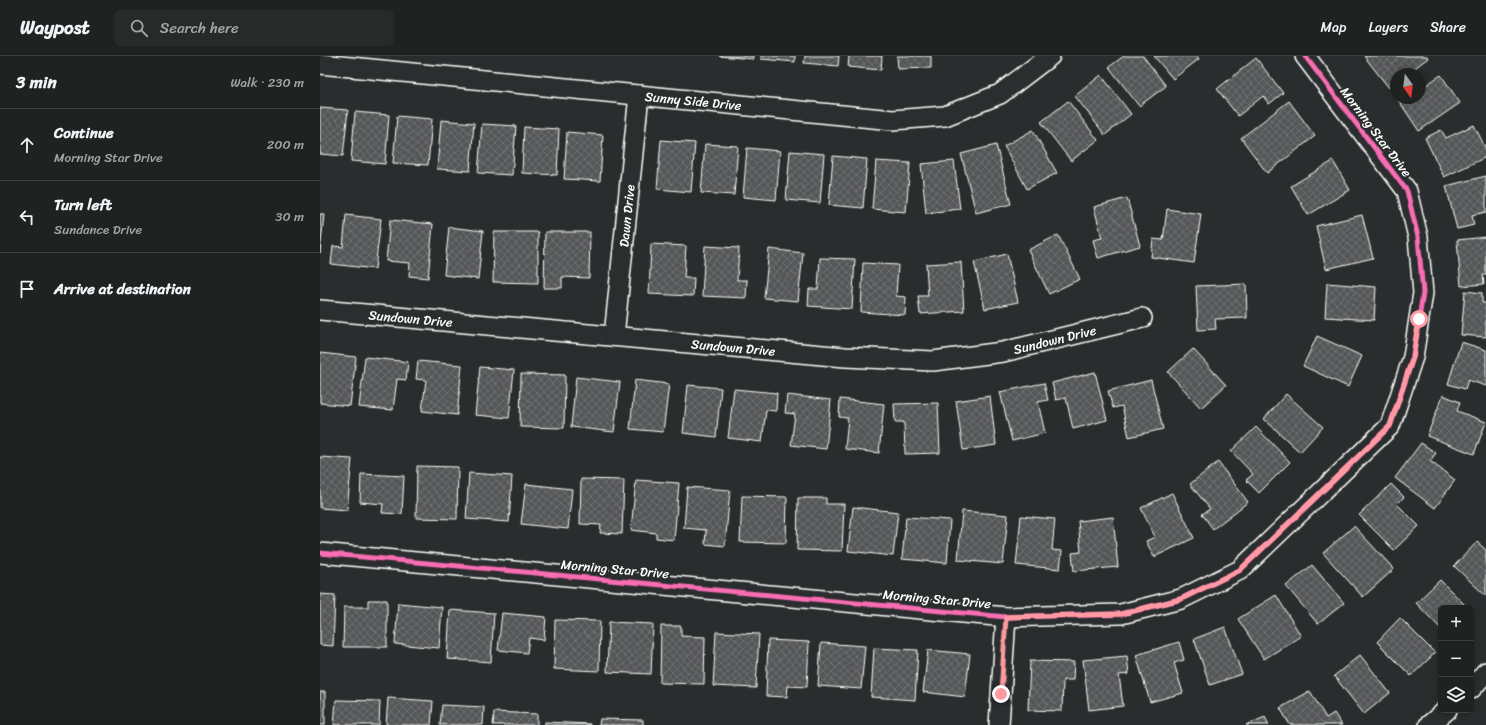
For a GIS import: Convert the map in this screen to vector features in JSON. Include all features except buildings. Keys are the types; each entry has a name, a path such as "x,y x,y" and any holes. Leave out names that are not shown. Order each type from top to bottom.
{"street":[{"name":"Sunny Side Drive","path":"320,64 893,120 944,116 1000,94 1050,56"},
{"name":"Morning Star Drive","path":"320,553 1006,617 1121,614 1181,599 1240,570 1390,426 1413,357 1423,293 1418,237 1407,191 1305,56"},
{"name":"Dawn Drive","path":"614,336 639,95"},
{"name":"Sundown Drive","path":"320,310 845,357 933,361 1003,352 1142,318"},
{"path":"999,725 1006,617"},
{"path":"1474,686 1486,672"},
{"path":"1429,725 1443,713"}],"cycle path":[{"path":"320,553 1006,617 1121,614 1181,599 1240,570 1390,426 1413,357 1423,293 1418,237 1407,191 1305,56"}],"route":[{"path":"1001,694 1006,617 1121,614 1181,599 1240,570 1390,426 1413,357 1419,319"}]}
